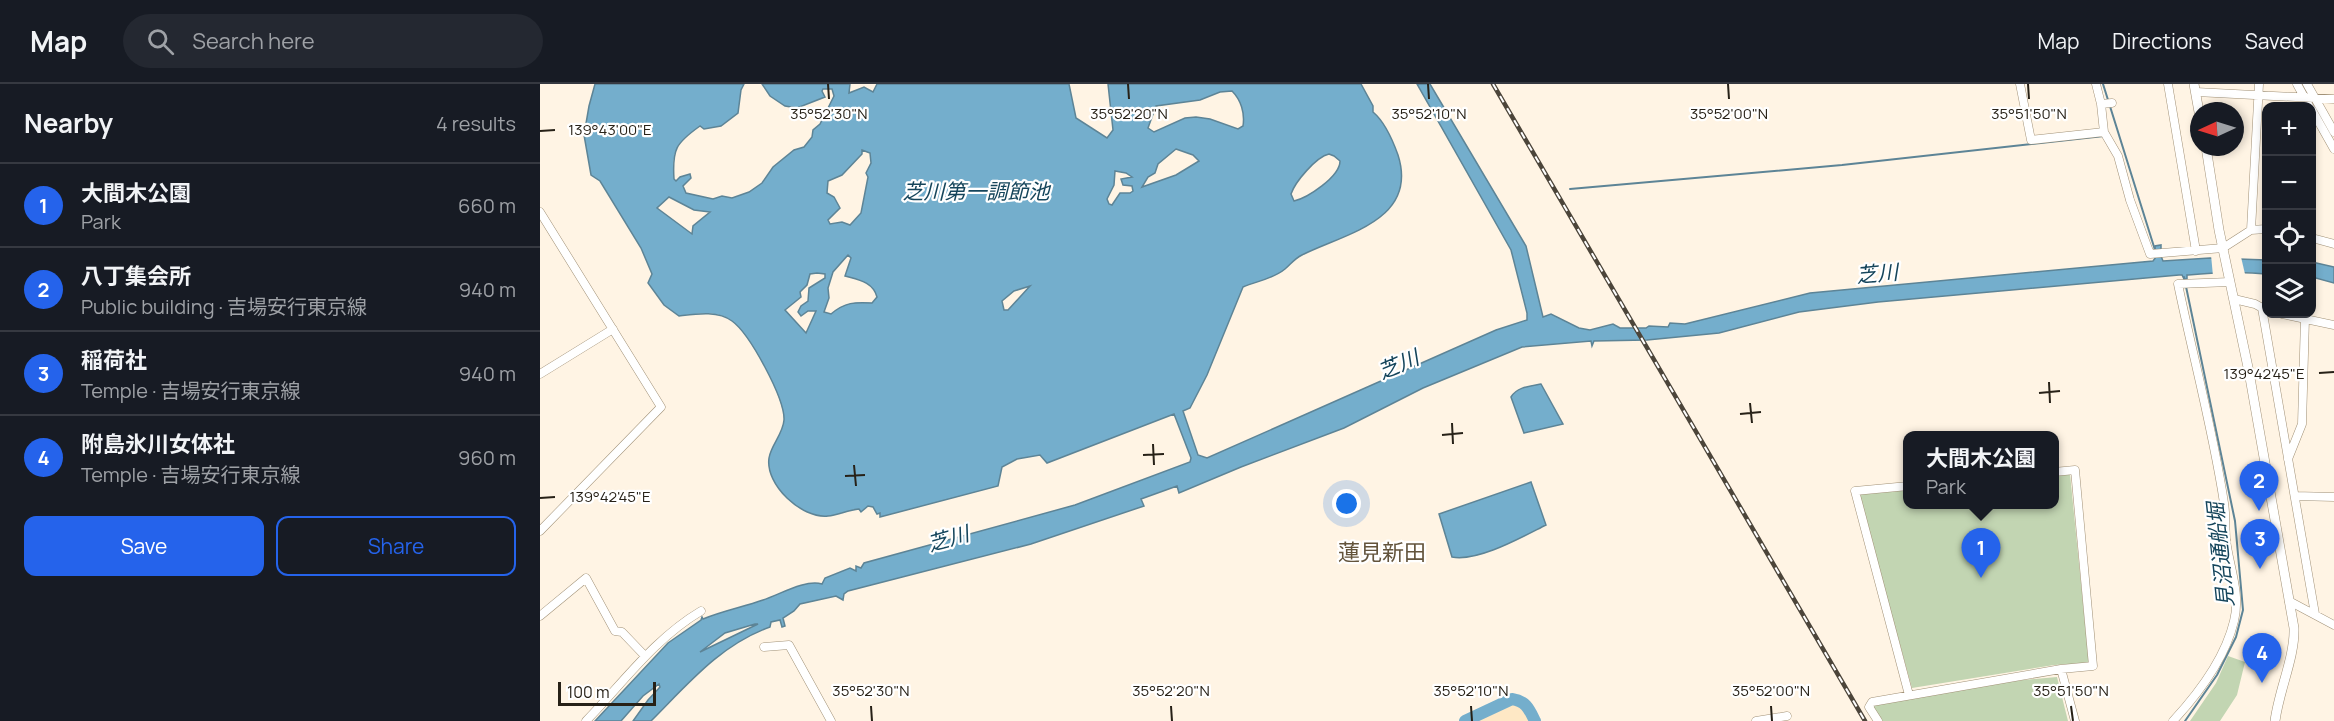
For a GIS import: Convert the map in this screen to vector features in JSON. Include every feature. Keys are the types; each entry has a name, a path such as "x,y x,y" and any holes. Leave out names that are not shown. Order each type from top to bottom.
{"main road":[{"path":"2208,156 2223,249 2249,372 2294,641 2275,721"}],"street":[{"path":"2020,84 2031,140 2104,132"},
{"path":"2096,84 2104,132 2118,156 2130,200 2150,254 2223,249 2251,230 2262,229"},
{"path":"2168,84 2196,251"},
{"path":"2251,230 2259,84"},
{"path":"2297,84 2307,102"},
{"path":"2307,84 2334,132"},
{"path":"2195,88 2334,99"},
{"path":"2101,104 2112,103"},
{"path":"2316,118 2334,149"},
{"path":"540,212 661,407 540,531"},
{"path":"2316,239 2334,244"},
{"path":"2173,721 2188,706 2222,655 2234,622 2236,606 2232,564 2226,542 2221,485 2178,284 2230,281"},
{"path":"2234,299 2262,308"},
{"path":"2265,318 2315,614"},
{"path":"2288,460 2302,424 2305,318 2334,325"},
{"path":"540,374 613,329"},
{"path":"1878,721 1869,707 1872,702 2061,669 2093,666 2075,470 2059,472"},
{"path":"1903,486 1855,491 1909,695"},
{"path":"2295,496 2334,497"},
{"path":"540,616 586,578 615,631 622,633 645,656"},
{"path":"2289,601 2334,626"},
{"path":"586,721 645,656 677,627 701,611"},
{"path":"764,647 789,645 831,721"},
{"path":"2061,669 2075,721"},
{"path":"1756,721 1787,716"}],"shaded area":[{"path":"1509,704 1521,706 1530,721 1472,721"}],"green space":[{"path":"2070,474 2089,663 2054,665 1912,688 1858,493 1903,489 1903,509 2059,509 2059,475"},
{"path":"2228,656 2245,662 2237,695 2220,721 2190,721 2216,683"},
{"path":"2057,677 2068,721 1881,721 1873,707 2013,681"}],"water":[{"name":"芝川第一調節池","path":"595,84 744,84 738,113 721,126 704,129 700,126 681,142 674,160 674,179 676,181 690,174 691,178 683,186 686,193 713,199 722,196 732,198 749,192 762,183 773,167 794,150 804,147 812,137 813,130 820,124 834,96 832,89 823,89 825,97 797,108 785,106 770,96 762,84 850,84 849,93 864,87 873,92 877,84 1069,84 1076,118 1107,138 1113,130 1108,84 1361,84 1373,106 1373,112 1385,126 1398,155 1402,177 1398,196 1388,210 1356,232 1302,255 1275,275 1243,287 1207,375 1190,408 1183,411 1198,455 1207,458 1496,330 1527,320 1511,250 1417,84 1430,84 1526,246 1543,317 1551,314 1579,328 1590,330 1613,324 1620,328 1668,327 1670,323 1685,324 1810,293 2153,261 2156,257 2155,246 2161,245 2163,261 2210,258 2262,260 2262,274 2237,272 2187,275 2187,279 2179,275 1878,302 1799,312 1719,333 1647,340 1594,341 1592,346 1591,341 1522,347 1423,388 1344,428 1179,493 1177,486 1141,499 1144,506 1031,544 848,591 844,594 843,600 836,596 800,604 783,618 785,626 782,627 780,620 771,622 770,627 752,635 720,655 651,721 633,721 660,687 659,684 643,696 621,721 595,721 668,643 702,617 703,619 800,586 822,584 825,578 850,568 856,571 856,566 861,568 864,563 1075,505 1190,462 1191,458 1174,414 1047,463 1040,455 1017,459 1002,467 998,486 880,517 880,513 877,514 873,507 868,506 861,512 859,509 828,516 807,512 787,498 779,489 769,468 770,453 782,430 783,410 773,383 757,352 732,321 713,314 679,316 664,305 648,283 652,274 641,248 600,181 591,175 584,135","holes":["1232,91 1238,98 1243,116 1243,126 1238,129 1210,119 1196,117 1185,118 1154,132 1148,128 1156,106 1200,100 1220,92","1176,149 1193,155 1199,161 1176,175 1142,187 1148,177 1155,173 1158,164","862,150 870,153 871,163 866,173 868,177 861,213 850,225 842,222 830,224 828,220 840,208 834,197 827,193 828,181 842,175 862,154","1329,154 1340,161 1335,174 1307,196 1294,201 1291,194 1293,189 1301,177","1115,171 1132,177 1121,179 1123,185 1132,186 1133,191 1120,193 1112,205 1107,199 1114,185","669,197 694,210 710,212 693,226 692,234 657,208","848,255 851,258 845,276 869,285 877,297 872,303 850,304 831,314 824,312 829,298 828,288 833,272","810,274 825,274 825,278 809,288 808,301 801,306 798,312 801,316 808,311 816,311 806,333 785,310 801,297 800,292 807,285","1030,286 1008,310 1004,310 1002,301 1014,291","758,624 700,652 725,633"]},
{"path":"2316,263 2334,267 2334,283 2316,278"},
{"path":"1541,384 1563,424 1524,433 1511,397 1520,389"},
{"path":"1531,482 1546,525 1487,552 1463,558 1452,557 1439,514"}],"pier":[{"path":"2211,255 2241,257 2245,274 2213,276"}],"waterway":[{"name":"見沼通船堀","path":"2103,84 2155,250"},
{"path":"1570,189 1842,165 2104,136"},
{"name":"見沼通船堀","path":"2184,277 2235,521 2243,610 2236,637 2217,675 2185,721"},
{"path":"1465,721 1512,699 1524,704 1535,721"}],"railway":[{"path":"1493,84 1865,721"}],"place":[{"name":"八丁集会所","path":"2259,511"},
{"name":"稲荷社","path":"2260,569"},
{"name":"大間木公園","path":"1981,578"},
{"name":"附島氷川女体社","path":"2262,683"}],"district":[{"name":"蓮見新田","path":"1382,552"}],"water label":[{"name":"芝川","path":"1877,273"},
{"name":"芝川","path":"1398,364"},
{"name":"芝川","path":"948,538"}]}
